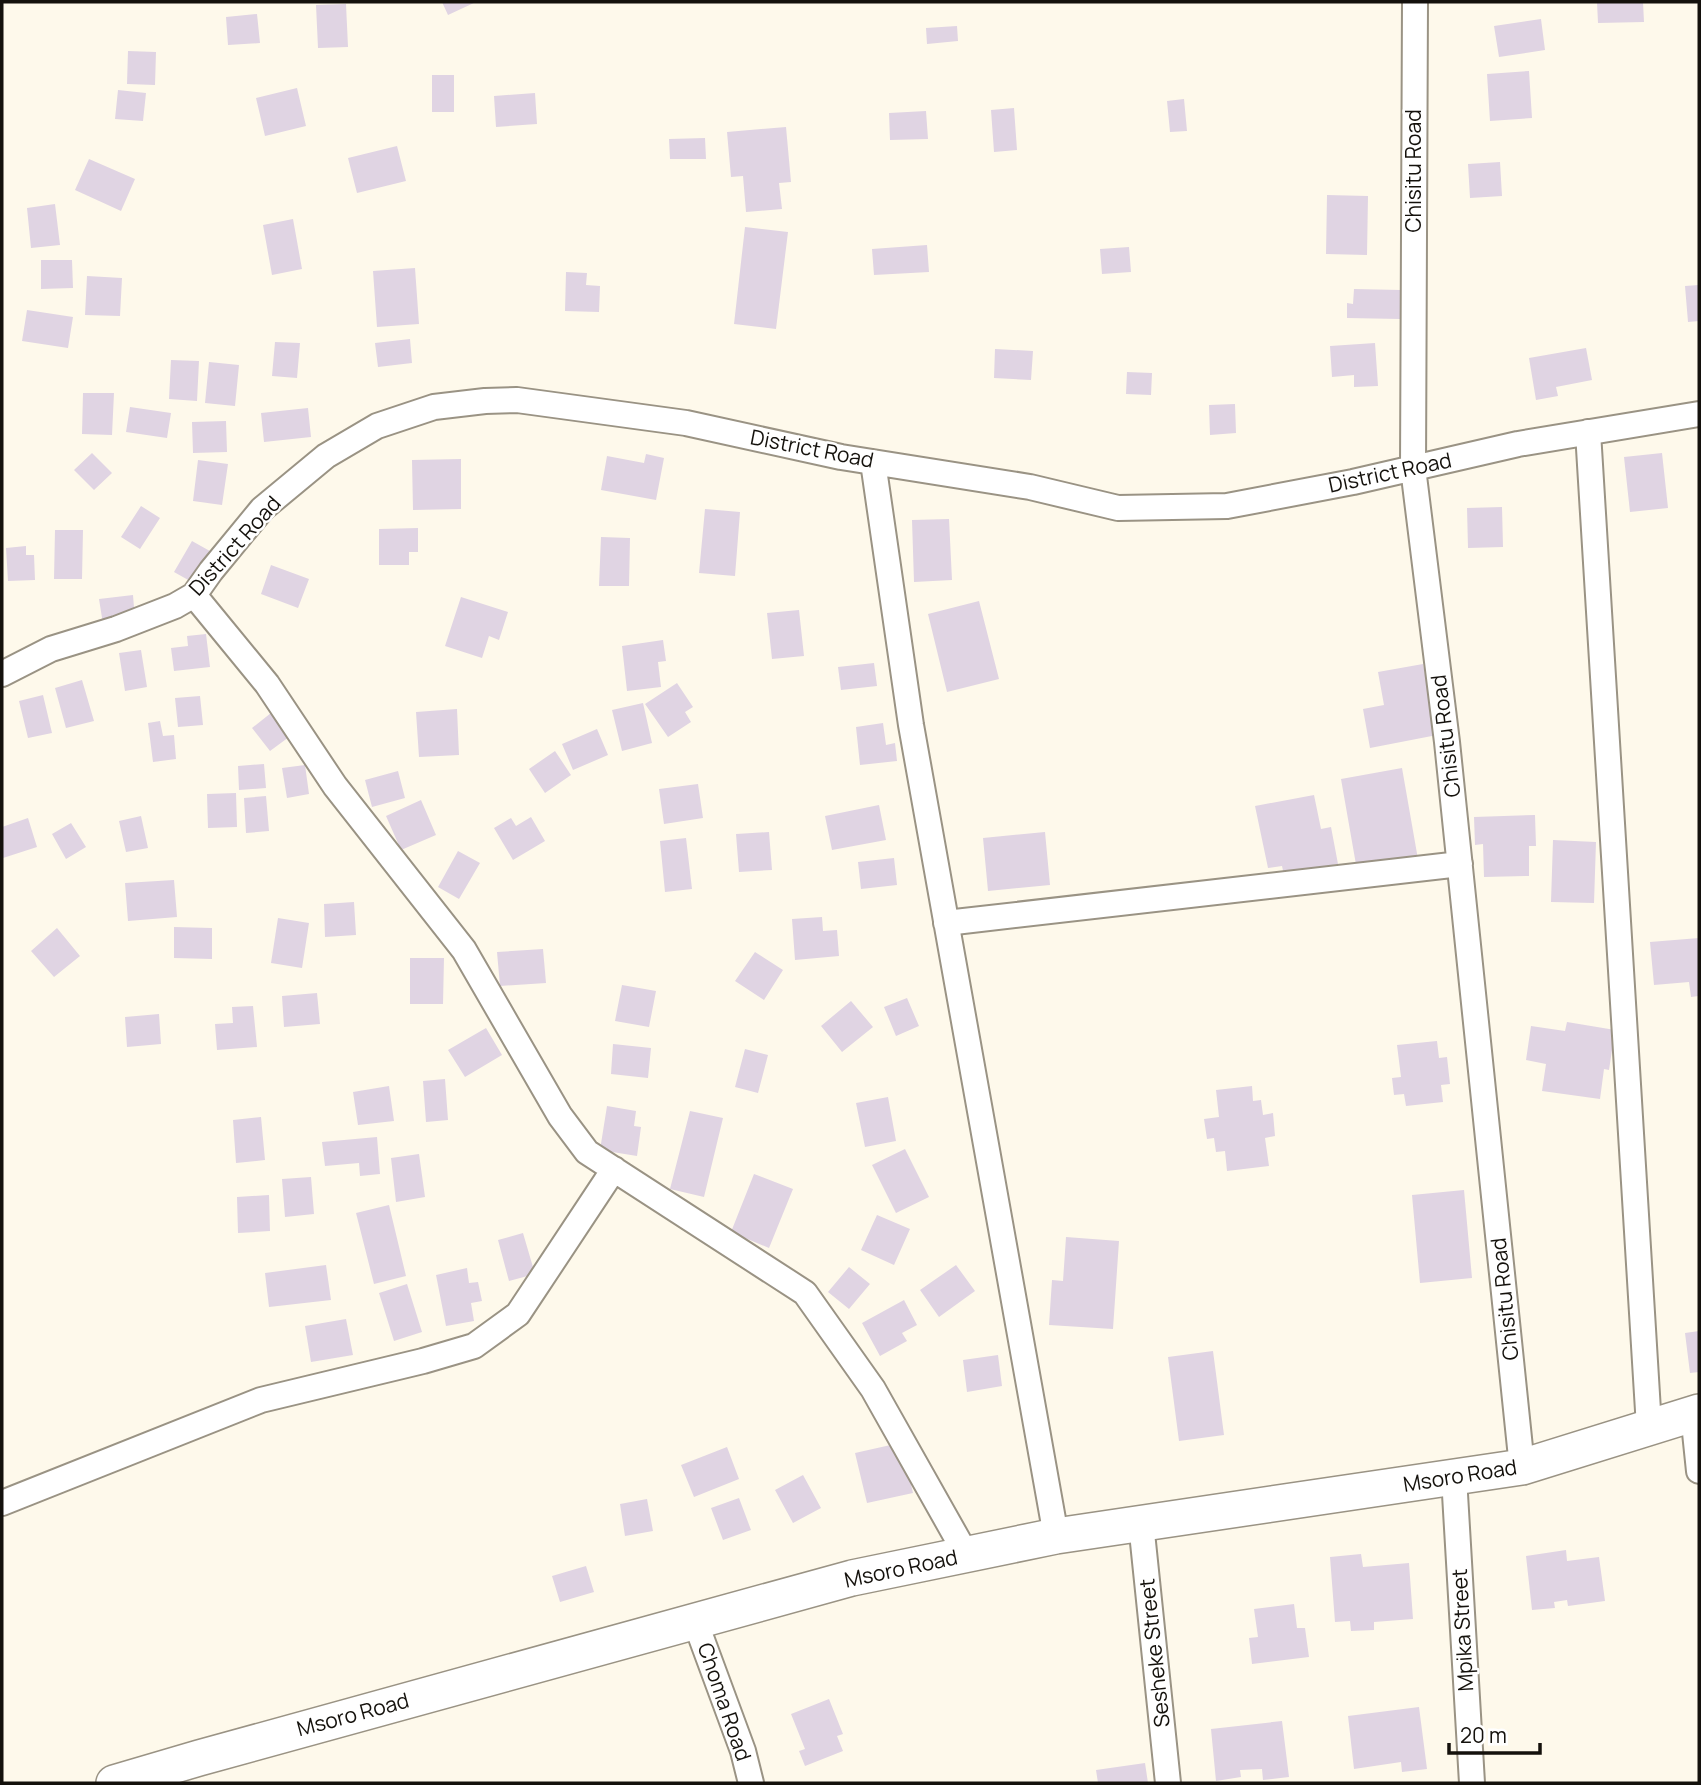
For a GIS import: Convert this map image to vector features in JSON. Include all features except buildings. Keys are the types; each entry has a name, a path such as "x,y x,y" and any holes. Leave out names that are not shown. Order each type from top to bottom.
{"street":[{"name":"Chisitu Road","path":"1415,2 1413,468 1447,742 1522,1467"},
{"name":"District Road","path":"2,674 51,649 116,629 175,606 194,595 262,509 326,456 377,426 434,407 517,400 686,423 841,457 1030,487 1118,508 1227,506 1518,444 1699,414"},
{"path":"1588,432 1649,1427"},
{"path":"873,462 911,725 1056,1536"},
{"path":"194,595 267,684 335,786 464,950 561,1116 587,1152 805,1293 873,1389 966,1554"},
{"path":"946,923 1460,864"},
{"path":"2,1503 261,1400 474,1346 518,1314 614,1169"},
{"path":"1696,1413 1699,1471"},
{"name":"Msoro Road","path":"114,1783 852,1578 1056,1536 1522,1467 1696,1413"},
{"name":"Mpika Street","path":"1454,1478 1472,1783"},
{"name":"Sesheke Street","path":"1141,1523 1168,1783"},
{"name":"Choma Road","path":"695,1621 743,1751 751,1783"}]}
